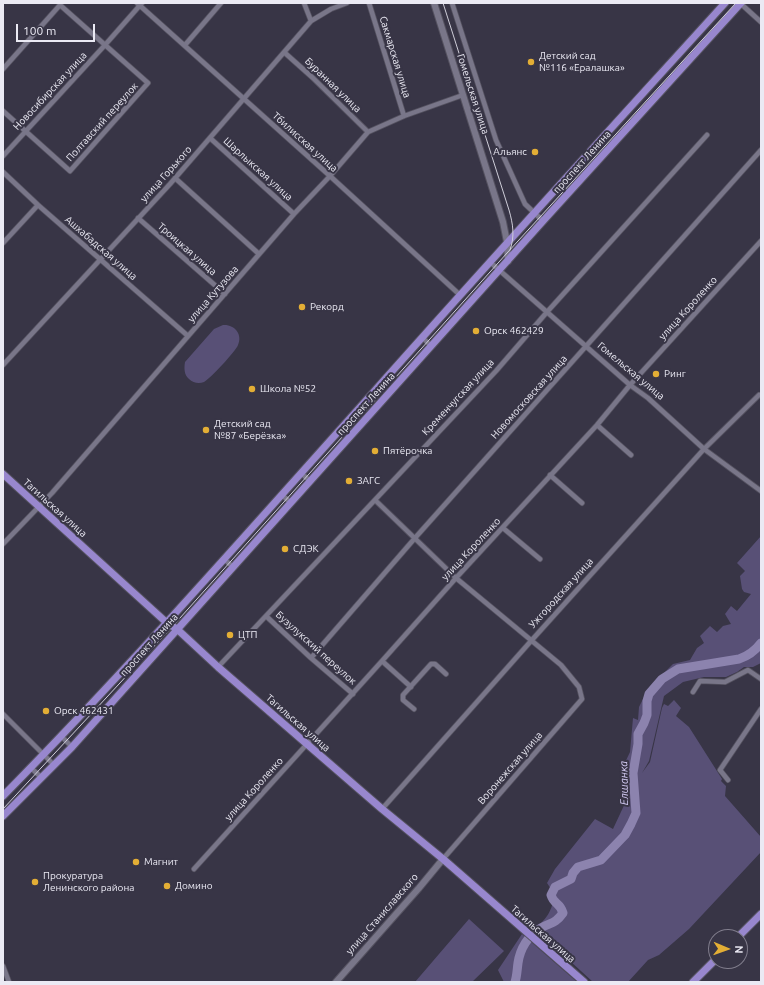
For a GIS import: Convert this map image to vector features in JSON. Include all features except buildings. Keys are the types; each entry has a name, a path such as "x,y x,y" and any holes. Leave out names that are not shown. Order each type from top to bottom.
{"main road":[{"name":"проспект Ленина","path":"3,796 44,755 167,623 507,242 726,3"},
{"name":"проспект Ленина","path":"4,814 72,747 740,3"},
{"name":"Тагильская улица","path":"3,474 218,668 584,982"},
{"path":"746,929 761,914"},
{"path":"694,982 708,967"}],"street":[{"path":"185,45 221,3"},
{"path":"304,3 311,21"},
{"name":"улица Горького","path":"3,365 175,178 285,53 311,21 331,9 347,3"},
{"name":"Сакмарская улица","path":"369,3 404,116"},
{"name":"Гомельская улица","path":"434,3 504,222 508,260"},
{"name":"Гомельская улица","path":"452,3 496,140 525,204 543,221"},
{"path":"740,3 761,22"},
{"name":"Тбилисская улица","path":"140,4 460,295"},
{"name":"Новосибирская улица","path":"3,156 105,45 140,4"},
{"path":"3,69 60,5 105,45"},
{"name":"Полтавский переулок","path":"26,131 70,171 148,83 105,45"},
{"name":"Буранная улица","path":"285,53 368,132"},
{"path":"651,85 659,92"},
{"name":"улица Кутузова","path":"3,544 39,507 294,214 330,176 368,132 404,116 463,95"},
{"path":"3,111 26,131"},
{"name":"Кременчугская улица","path":"218,668 496,371 547,312 707,135"},
{"name":"Шарлыкская улица","path":"210,138 294,214"},
{"name":"Новомосковская улица","path":"311,658 415,538 761,150"},
{"name":"Ашхабадская улица","path":"3,172 38,205 188,336"},
{"path":"175,178 259,254"},
{"path":"3,243 38,205"},
{"name":"Троицкая улица","path":"138,218 225,294"},
{"name":"улица Короленко","path":"194,869 382,662 456,578 597,425 630,385 761,240"},
{"name":"Гомельская улица","path":"490,262 630,385 648,398 704,449 761,491"},
{"path":"422,337 431,346"},
{"name":"Ужгородская улица","path":"382,809 704,449 760,395"},
{"path":"349,418 358,427"},
{"path":"597,425 631,455"},
{"path":"301,473 310,481"},
{"path":"550,475 582,503"},
{"path":"282,495 290,503"},
{"path":"375,500 456,578 531,641"},
{"path":"503,528 540,559"},
{"path":"224,559 233,567"},
{"name":"Бузулукский переулок","path":"266,616 311,658 353,694"},
{"name":"Воронежская улица","path":"442,859 582,699 579,687 561,665 531,641"},
{"path":"382,662 411,687"},
{"path":"414,710 403,700 403,695 431,664 435,664 446,674"},
{"path":"693,692 700,681 725,682 748,670 761,679"},
{"path":"728,780 720,770 761,709"},
{"path":"3,714 54,765"},
{"path":"61,736 72,747"},
{"path":"31,768 42,778"},
{"name":"улица Станиславского","path":"336,982 419,888 442,859"},
{"path":"3,966 9,982"}],"shaded area":[{"path":"223,325 231,326 236,330 239,337 238,345 228,359 207,380 200,383 192,381 185,373 185,362 214,329"},
{"path":"761,536 761,663 753,667 744,667 726,677 704,677 683,682 664,696 649,761 642,773 650,762 662,708 664,704 668,706 674,700 681,708 676,716 689,727 722,779 721,781 726,786 725,796 761,837 761,852 689,929 659,955 648,960 628,982 593,982 535,929 548,914 554,901 555,895 547,883 555,869 595,819 613,829 627,799 622,769 630,752 633,718 638,720 639,707 648,689 673,664 690,660 697,648 704,643 700,636 710,626 717,632 723,626 731,624 725,614 731,606 737,611 751,594 744,592 742,589 740,576 745,571 737,563"},
{"path":"469,919 504,951 472,982 415,982"},
{"path":"522,934 577,982 504,982 498,970"}],"waterway":[{"name":"Елшанка","path":"515,982 519,958 525,943 532,934 555,921 563,913 562,909 551,895 555,887 571,879 573,873 578,867 601,860 625,835 631,824 636,813 633,773 638,744 638,734 647,715 647,701 649,694 662,679 678,669 739,659 751,653 761,643"}],"tram line":[{"path":"443,3 512,220 513,240 510,250"},
{"path":"3,809 171,628 507,253 736,3"}],"place":[{"name":"Детский сад №116 «Ералашка»","path":"531,62"},
{"name":"Альянс","path":"535,152"},
{"name":"Рекорд","path":"302,307"},
{"name":"Орск 462429","path":"476,331"},
{"name":"Ринг","path":"656,374"},
{"name":"Школа №52","path":"252,389"},
{"name":"Детский сад №87 «Берёзка»","path":"206,430"},
{"name":"Пятёрочка","path":"375,451"},
{"name":"ЗАГС","path":"349,481"},
{"name":"СДЭК","path":"285,549"},
{"name":"ЦТП","path":"230,635"},
{"name":"Орск 462431","path":"46,711"},
{"name":"Магнит","path":"136,862"},
{"name":"Прокуратура Ленинского района","path":"35,882"},
{"name":"Домино","path":"167,886"}]}
